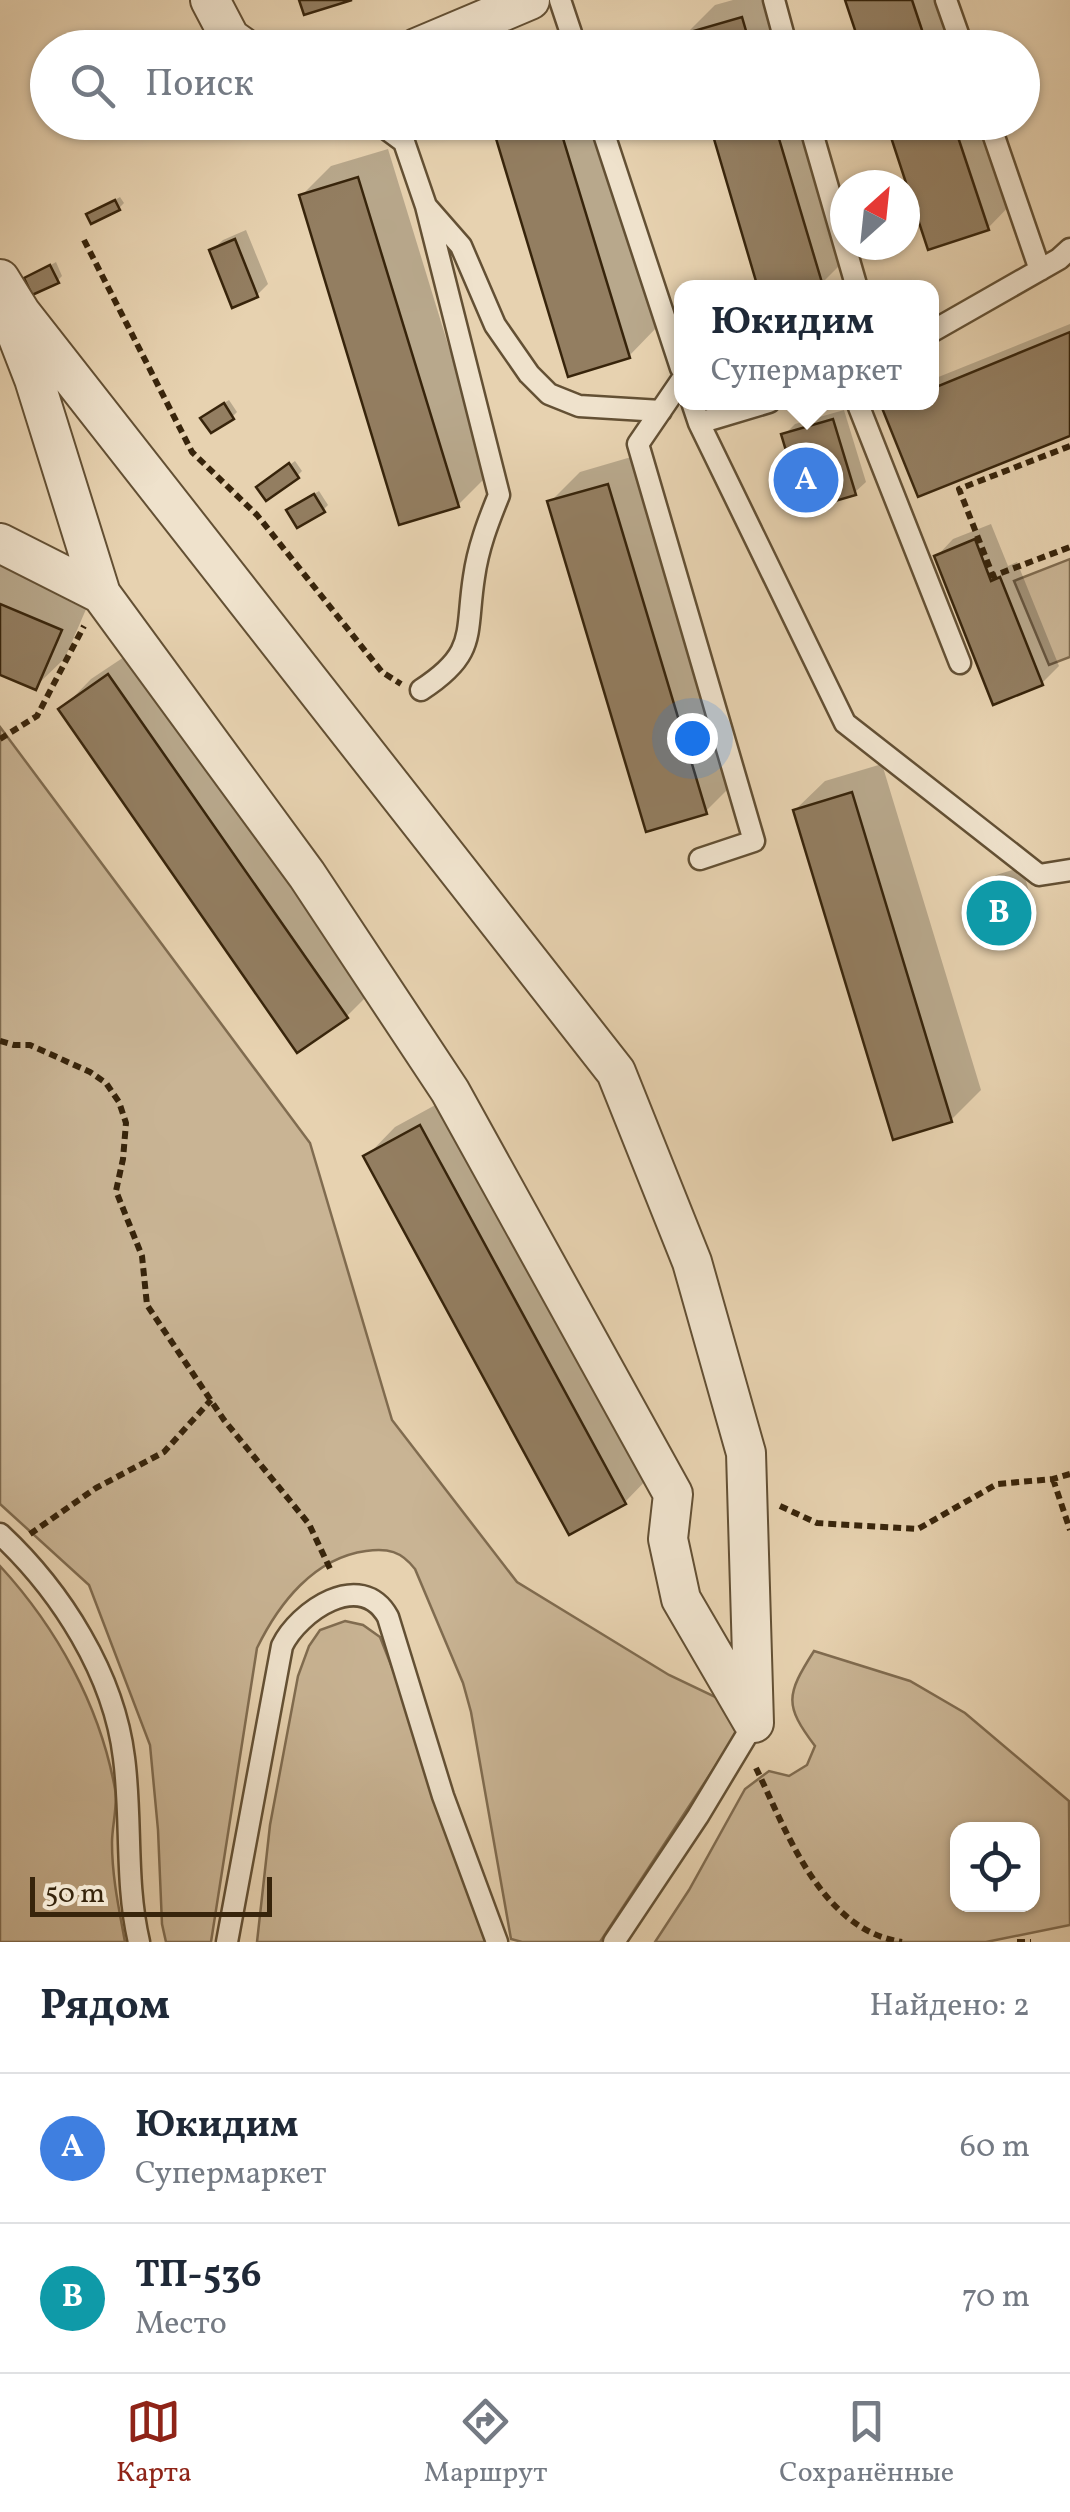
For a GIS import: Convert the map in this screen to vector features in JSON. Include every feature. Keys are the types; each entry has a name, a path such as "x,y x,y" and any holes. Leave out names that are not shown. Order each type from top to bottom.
{"street":[{"path":"210,0 226,30"},
{"path":"459,30 530,0"},
{"path":"0,280 20,313 616,1072 692,1262 746,1454 754,1723"},
{"path":"0,294 34,379 101,594 308,875 450,1091 673,1494 668,1540 681,1599 754,1723"},
{"path":"0,544 101,594"}],"lane":[{"path":"560,0 570,30"},
{"path":"774,0 782,30"},
{"path":"946,0 957,30"},
{"path":"401,140 426,206 499,495 482,538 465,646 442,676 422,690"},
{"path":"606,140 674,347"},
{"path":"814,140 855,280"},
{"path":"995,140 1040,270"},
{"path":"426,206 461,246 495,325 549,394 579,406 661,411"},
{"path":"939,327 1070,249"},
{"path":"674,392 638,444 754,841 700,859"},
{"path":"695,410 844,722 1039,875 1070,870"},
{"path":"699,424 744,410"},
{"path":"860,410 960,662"},
{"path":"6,1540 70,1618 110,1700 125,1759 139,1942"},
{"path":"227,1942 282,1646 310,1610 344,1597 360,1596 372,1600 388,1617 443,1796 497,1942"},
{"path":"614,1942 754,1723"}],"path":[{"path":"84,240 192,452 257,515 382,672 400,684 422,690"},
{"path":"1070,446 959,489 993,576 1070,547"},
{"path":"0,739 37,716 101,594"},
{"path":"0,1040 14,1046 30,1045 90,1072 106,1084 118,1102 126,1123 124,1159 116,1191 142,1256 147,1305 211,1400 309,1524 344,1597"},
{"path":"6,1540 164,1452 211,1400"},
{"path":"748,1490 817,1523 918,1529 997,1484 1070,1474"},
{"path":"1053,1479 1070,1530"},
{"path":"754,1723 750,1756 786,1833 812,1875 835,1907 860,1926 883,1939 902,1942"},
{"path":"1017,1942 1031,1942"}],"shaded area":[{"path":"1070,559 1070,657 1049,665 1014,581"},
{"path":"0,727 310,1143 392,1420 517,1582 669,1675 728,1703 745,1721 600,1942 511,1939 463,1683 415,1569 405,1558 381,1550 347,1555 314,1573 287,1599 266,1631 257,1648 211,1942 166,1942 150,1745 89,1585 0,1504"},
{"path":"0,1566 57,1642 99,1728 115,1789 112,1856 125,1942 0,1942"},
{"path":"345,1621 363,1625 380,1637 419,1736 487,1942 257,1942 270,1825 298,1676 309,1646 320,1630"},
{"path":"814,1651 910,1681 965,1713 1069,1801 1070,1925 986,1942 655,1942 745,1789 769,1771 789,1776 807,1765 815,1746 794,1710 792,1700 798,1679"}],"building":[{"path":"299,0 352,0 304,15"},
{"path":"845,0 912,0 922,30 855,30"},
{"path":"742,17 746,30 697,30"},
{"path":"496,140 563,140 630,358 568,377"},
{"path":"714,140 779,140 821,280 756,280"},
{"path":"892,140 959,140 989,230 928,250 920,226 920,170 902,170"},
{"path":"358,177 459,507 399,525 299,195"},
{"path":"115,200 120,210 91,224 86,214"},
{"path":"235,239 258,297 232,308 209,250"},
{"path":"50,265 59,283 32,295 24,278"},
{"path":"1070,332 1070,436 918,497 883,410 939,410 939,386"},
{"path":"224,403 234,419 211,433 200,418"},
{"path":"833,419 856,495 804,510 781,434"},
{"path":"289,463 299,478 266,501 256,487"},
{"path":"608,484 707,814 646,832 547,501"},
{"path":"314,494 325,512 297,528 286,510"},
{"path":"975,539 991,581 1000,577 1043,685 993,705 934,556"},
{"path":"0,604 62,630 36,690 0,675"},
{"path":"108,674 348,1018 297,1053 58,709"},
{"path":"852,792 952,1122 893,1140 793,810"},
{"path":"1005,883 1021,935 993,944 977,891"},
{"path":"420,1125 626,1504 569,1535 363,1156"}],"place":[{"name":"Юкидим","path":"806,480"},
{"name":"ТП-536","path":"999,913"}]}
